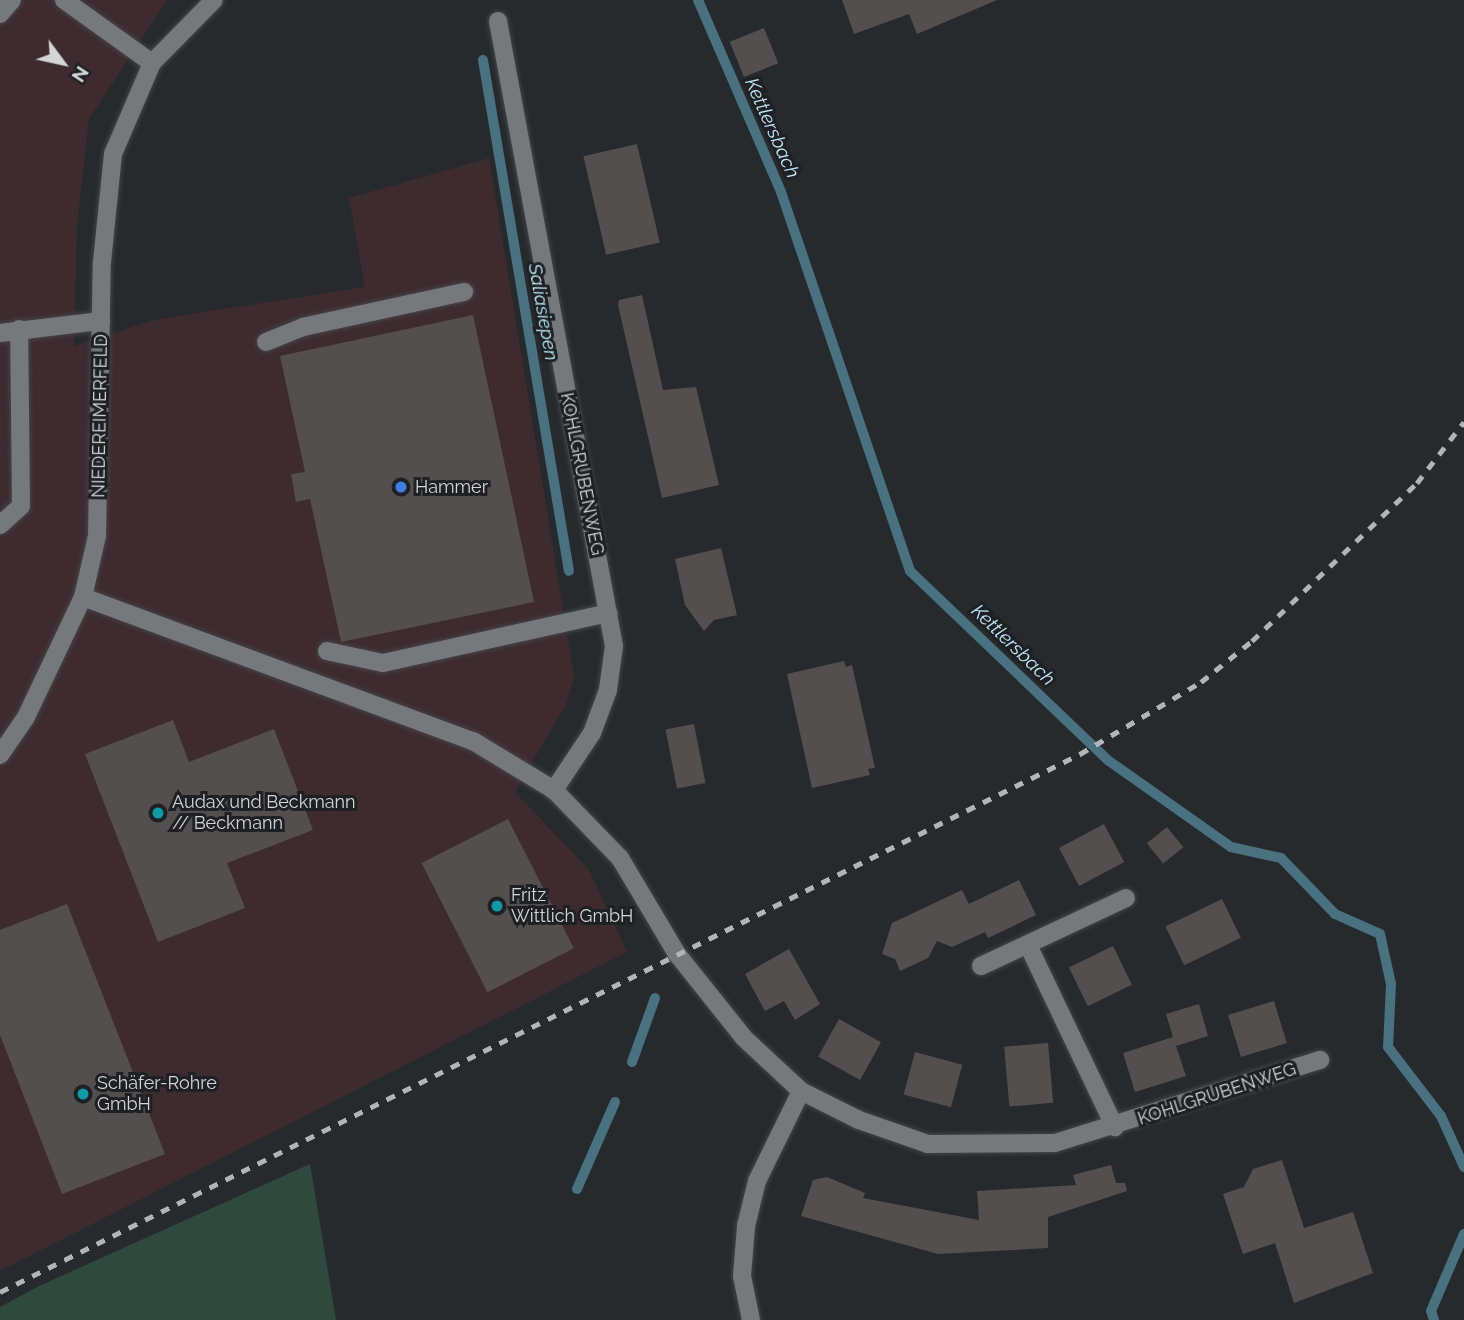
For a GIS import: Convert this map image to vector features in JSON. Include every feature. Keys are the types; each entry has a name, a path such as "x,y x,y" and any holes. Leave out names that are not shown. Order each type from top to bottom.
{"street":[{"path":"0,14 12,0"},
{"path":"64,0 152,63 214,0"},
{"name":"KOHLGRUBENWEG","path":"498,21 614,646 608,690 592,733 554,790"},
{"name":"NIEDEREIMERFELD","path":"0,755 26,717 83,597 97,536 101,321 113,154 152,63"},
{"path":"266,342 303,327 464,292"},
{"path":"0,333 101,321"},
{"path":"0,525 20,506 19,329"},
{"name":"KOHLGRUBENWEG","path":"83,597 473,741 554,790 620,858 677,954 735,1028 801,1091 859,1120 928,1144 1055,1143 1115,1127 1320,1060"},
{"path":"327,651 383,663 609,613"},
{"path":"981,966 1126,898"},
{"name":"KOHLGRUBENWEG","path":"1028,945 1115,1127"},
{"path":"751,1320 742,1276 746,1226 757,1181 801,1091"}],"shaded area":[{"path":"0,0 167,0 89,119 77,225 74,346 154,320 365,287 349,198 489,158 574,677 566,704 515,792 589,870 627,952 0,1271"}],"green space":[{"path":"310,1164 336,1320 0,1320 0,1307 39,1286"}],"building":[{"path":"842,0 997,0 917,34 909,14 854,34"},
{"path":"764,28 778,63 744,77 730,42"},
{"path":"637,144 660,242 606,255 583,156"},
{"path":"642,295 663,390 696,387 719,485 662,498 618,305 619,300"},
{"name":"Hammer","path":"473,315 534,602 341,642 310,499 296,502 291,474 305,472 280,356"},
{"path":"721,548 737,615 714,620 704,631 685,605 675,559"},
{"path":"844,661 846,667 852,665 875,768 868,769 870,775 812,788 787,674"},
{"name":"Audax und Beckmann // Beckmann","path":"173,720 189,762 274,729 313,830 227,863 245,908 158,942 85,754"},
{"path":"694,724 705,783 677,788 666,730"},
{"name":"Fritz Wittlich GmbH","path":"508,819 574,948 487,992 422,863"},
{"path":"1104,824 1124,862 1079,886 1059,848"},
{"path":"1167,827 1183,847 1163,864 1147,843"},
{"path":"1019,880 1036,915 988,938 985,932 952,947 937,941 928,958 900,971 895,959 882,954 892,923 962,890 969,904"},
{"path":"1222,899 1241,938 1184,965 1165,927"},
{"name":"Schäfer-Rohre GmbH","path":"67,904 165,1154 62,1194 0,1035 0,930"},
{"path":"1113,946 1132,985 1088,1006 1069,967"},
{"path":"789,949 820,1004 795,1020 784,1001 765,1011 745,974"},
{"path":"1274,1001 1287,1043 1241,1057 1228,1015"},
{"path":"1199,1004 1208,1036 1176,1046 1186,1076 1135,1092 1123,1053 1173,1037 1166,1014"},
{"path":"839,1019 881,1042 860,1080 818,1057"},
{"path":"1048,1043 1053,1103 1009,1107 1004,1047"},
{"path":"915,1052 962,1065 951,1107 904,1095"},
{"path":"1282,1160 1304,1228 1353,1212 1373,1273 1294,1303 1275,1243 1243,1254 1223,1194 1244,1187 1253,1169"},
{"path":"1111,1165 1116,1183 1125,1183 1127,1191 1048,1217 1048,1248 938,1254 801,1216 813,1180 827,1177 865,1193 863,1198 979,1220 977,1191 1076,1185 1073,1175"}],"waterway":[{"name":"Kettlersbach","path":"698,0 781,192 910,571 1109,761 1231,847 1281,858 1335,914 1380,934 1391,984 1388,1047 1441,1116 1464,1167"},
{"name":"Saliasiepen","path":"483,60 569,571"},
{"name":"Saliasiepen","path":"632,1062 655,998"},
{"name":"Saliasiepen","path":"577,1189 615,1102"},
{"name":"Kettlersbach","path":"1434,1320 1431,1311 1464,1234"}],"railway":[{"path":"0,1292 1080,754 1201,682 1252,641 1417,483 1464,422"}],"place":[{"name":"Hammer","path":"401,487"},
{"name":"Audax und Beckmann // Beckmann","path":"158,813"},
{"name":"Fritz Wittlich GmbH","path":"497,906"},
{"name":"Schäfer-Rohre GmbH","path":"83,1094"}]}
